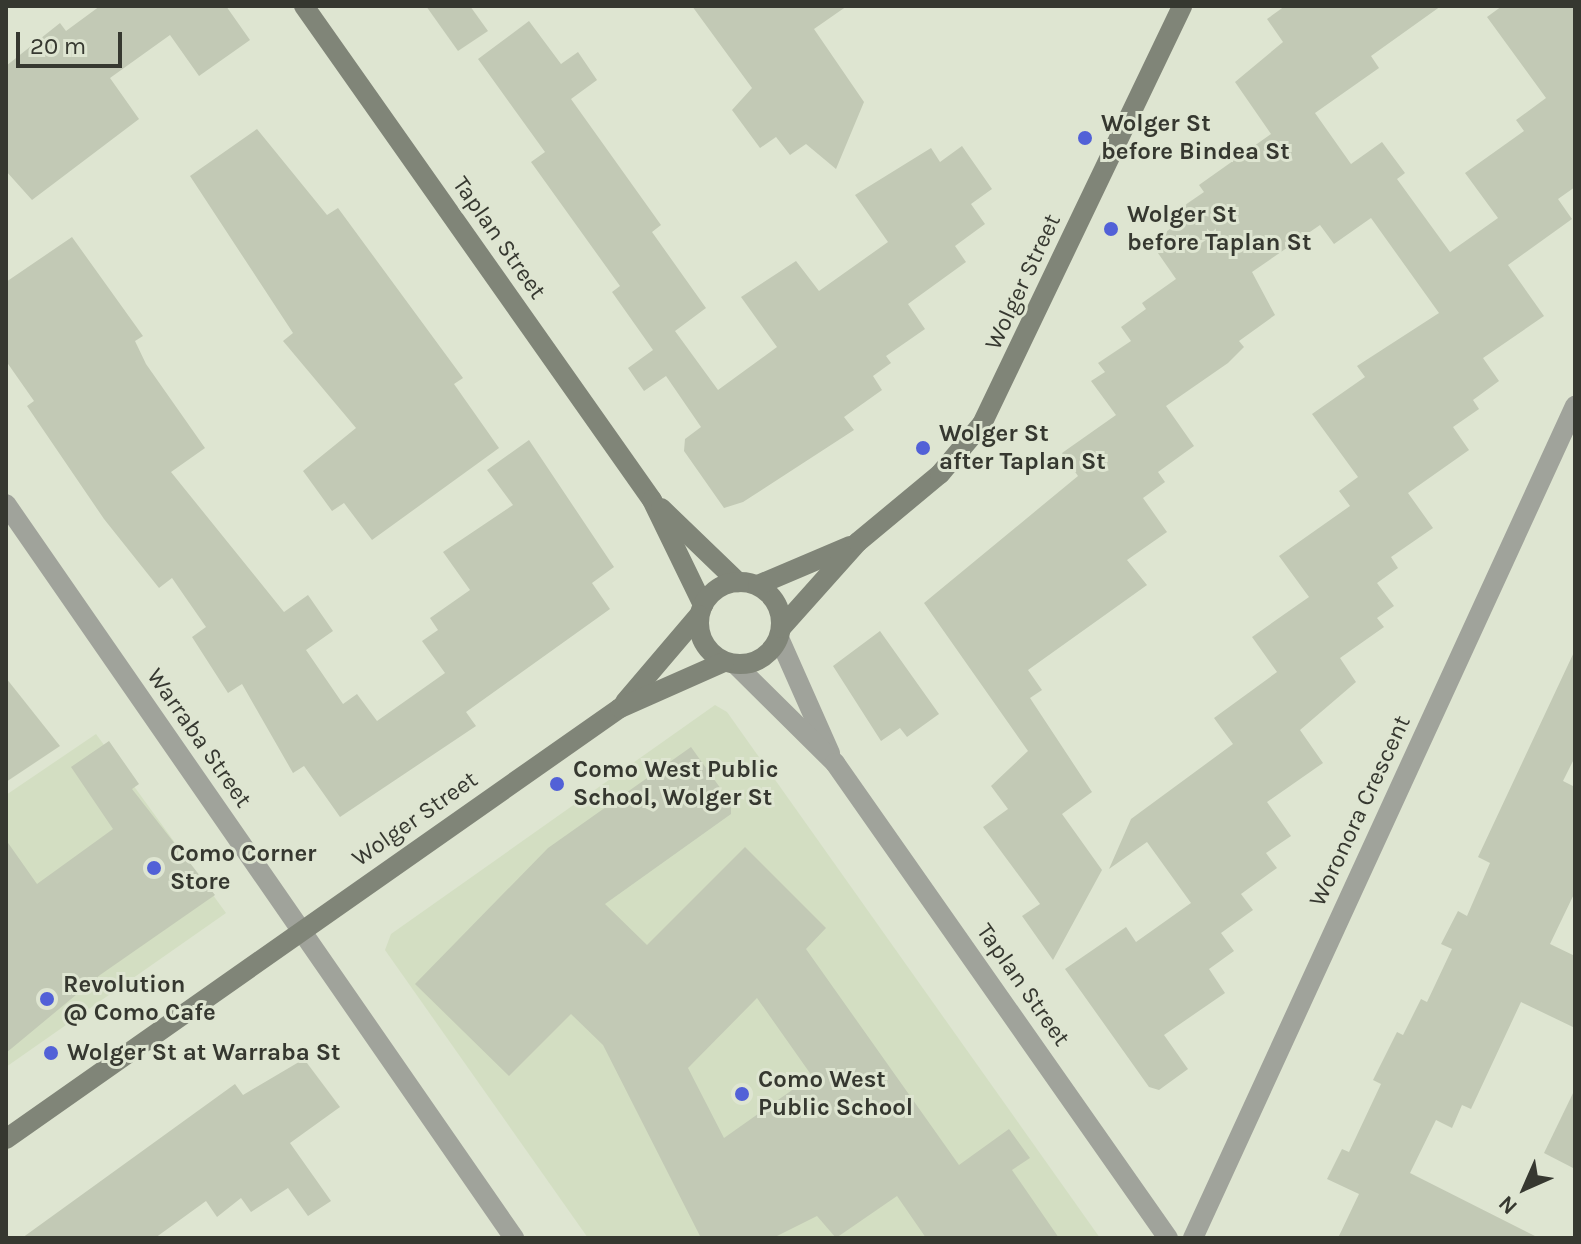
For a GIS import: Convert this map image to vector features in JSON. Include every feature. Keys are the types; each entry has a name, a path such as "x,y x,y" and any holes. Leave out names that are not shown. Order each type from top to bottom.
{"street":[{"name":"Taplan Street","path":"304,6 652,500 701,610"},
{"name":"Wolger Street","path":"780,633 858,542 940,474 982,424 1182,6"},
{"name":"Woronora Crescent","path":"1193,1238 1575,406"},
{"name":"Taplan Street","path":"652,500 748,584"},
{"name":"Warraba Street","path":"6,504 514,1238"},
{"name":"Wolger Street","path":"748,584 858,542"},
{"path":"748,584 779,608 780,633 766,656 730,663 701,638 701,610 717,588 748,584"},
{"name":"Wolger Street","path":"620,708 701,610"},
{"name":"Taplan Street","path":"780,633 835,763"},
{"name":"Taplan Street","path":"730,663 835,763 1168,1238"},
{"name":"Wolger Street","path":"6,1139 620,708 730,663"}],"shaded area":[{"name":"Como West Public School","path":"715,705 727,712 1100,1238 588,1238 385,950 391,934"},
{"path":"96,734 226,913 6,1067 6,795"}],"building":[{"path":"100,6 226,6 250,40 199,76 170,35 110,78 139,119 32,200 6,171 6,66 60,23 66,31"},
{"path":"426,6 470,6 488,31 458,51"},
{"path":"692,6 847,6 814,29 864,102 836,169 806,144 790,155 776,137 760,148 732,110 752,88"},
{"path":"1285,6 1441,6 1371,56 1379,68 1315,113 1351,164 1382,142 1405,173 1397,179 1450,252 1498,218 1465,173 1524,131 1516,120 1546,98 1487,17 1502,6 1575,6 1575,187 1558,199 1572,219 1508,265 1544,316 1483,358 1499,381 1473,400 1479,409 1453,427 1469,450 1408,493 1433,528 1391,557 1398,568 1377,583 1394,606 1377,618 1384,627 1340,658 1356,682 1300,730 1323,763 1267,802 1291,836 1266,853 1277,868 1241,894 1253,910 1221,933 1234,951 1209,969 1225,993 1164,1035 1188,1069 1159,1090 1149,1087 1065,969 1126,927 1136,942 1191,903 1147,842 1109,869 1131,819 1233,744 1214,718 1277,672 1252,637 1309,597 1279,556 1350,506 1339,491 1358,477 1312,414 1365,377 1357,366 1439,313 1371,218 1334,244 1320,225 1252,272 1275,315 1239,341 1244,347 1228,363 1166,406 1194,446 1158,472 1165,482 1143,498 1167,532 1127,560 1147,585 1028,670 1042,690 1030,698 1092,792 1062,814 1102,870 1053,960 1022,916 1040,904 983,827 1008,809 991,786 1028,751 924,603 1078,476 1062,453 1116,415 1091,381 1105,372 1098,363 1131,341 1121,327 1146,309 1142,303 1176,279 1151,243 1178,223 1172,214 1204,192 1199,185 1271,134 1235,82 1283,42 1267,19"},
{"path":"529,21 561,64 578,52 597,80 571,99 661,225 652,232 706,308 675,331 718,390 777,347 741,297 796,261 819,291 888,242 855,195 931,148 940,162 962,146 992,189 971,204 985,224 955,246 966,262 908,304 925,329 886,356 891,363 873,376 882,390 844,417 854,430 743,502 724,508 684,451 685,439 701,427 666,376 644,391 628,368 653,350 612,292 620,286 531,162 545,152 478,59"},
{"path":"257,129 327,215 338,208 463,378 454,384 499,448 372,540 344,503 332,511 303,471 356,428 283,341 293,333 190,176"},
{"path":"72,237 143,336 135,341 146,364 205,448 171,472 284,612 308,595 333,631 306,650 343,704 357,694 377,721 445,673 422,641 438,630 430,618 470,590 443,552 513,505 487,470 529,440 614,567 592,583 610,609 466,712 476,726 340,817 304,766 293,773 242,684 228,693 192,637 206,627 172,578 159,588 104,519 27,406 34,401 6,361 6,282"},
{"path":"880,631 939,714 907,737 900,728 881,741 833,666"},
{"path":"1575,650 1575,757 1563,781 1575,787 1575,892 1550,944 1575,956 1575,1028 1521,1002 1471,1109 1462,1105 1452,1128 1436,1120 1410,1173 1539,1238 1338,1238 1359,1194 1327,1179 1342,1149 1349,1152 1381,1084 1373,1080 1397,1032 1403,1035 1421,999 1427,1002 1452,949 1441,944 1458,911 1467,916 1490,863 1478,857"},
{"path":"6,678 60,746 6,782"},
{"path":"109,741 139,784 132,789 215,895 100,975 6,1053 6,840 37,884 113,829 71,767"},
{"path":"691,747 731,803 731,814 605,904 647,945 745,847 826,928 806,949 959,1165 1009,1129 1030,1158 1012,1170 1059,1238 926,1238 897,1196 836,1238 817,1216 773,1238 701,1238 603,1045 571,1014 509,1076 415,984 548,848","holes":["757,998 812,1076 724,1138 688,1068"]},
{"path":"304,1059 340,1107 290,1143 331,1201 308,1216 288,1188 251,1212 241,1198 217,1217 206,1201 155,1238 22,1238 235,1084 243,1095"},
{"path":"1575,1089 1575,1169 1544,1153"}],"place":[{"name":"Wolger St before Bindea St","path":"1085,138"},
{"name":"Wolger St before Taplan St","path":"1111,229"},
{"name":"Wolger St after Taplan St","path":"923,448"},
{"name":"Como West Public School, Wolger St","path":"557,784"},
{"name":"Como Corner Store","path":"154,868"},
{"name":"Revolution @ Como Cafe","path":"47,999"},
{"name":"Wolger St at Warraba St","path":"51,1053"},
{"name":"Como West Public School","path":"742,1094"}]}
